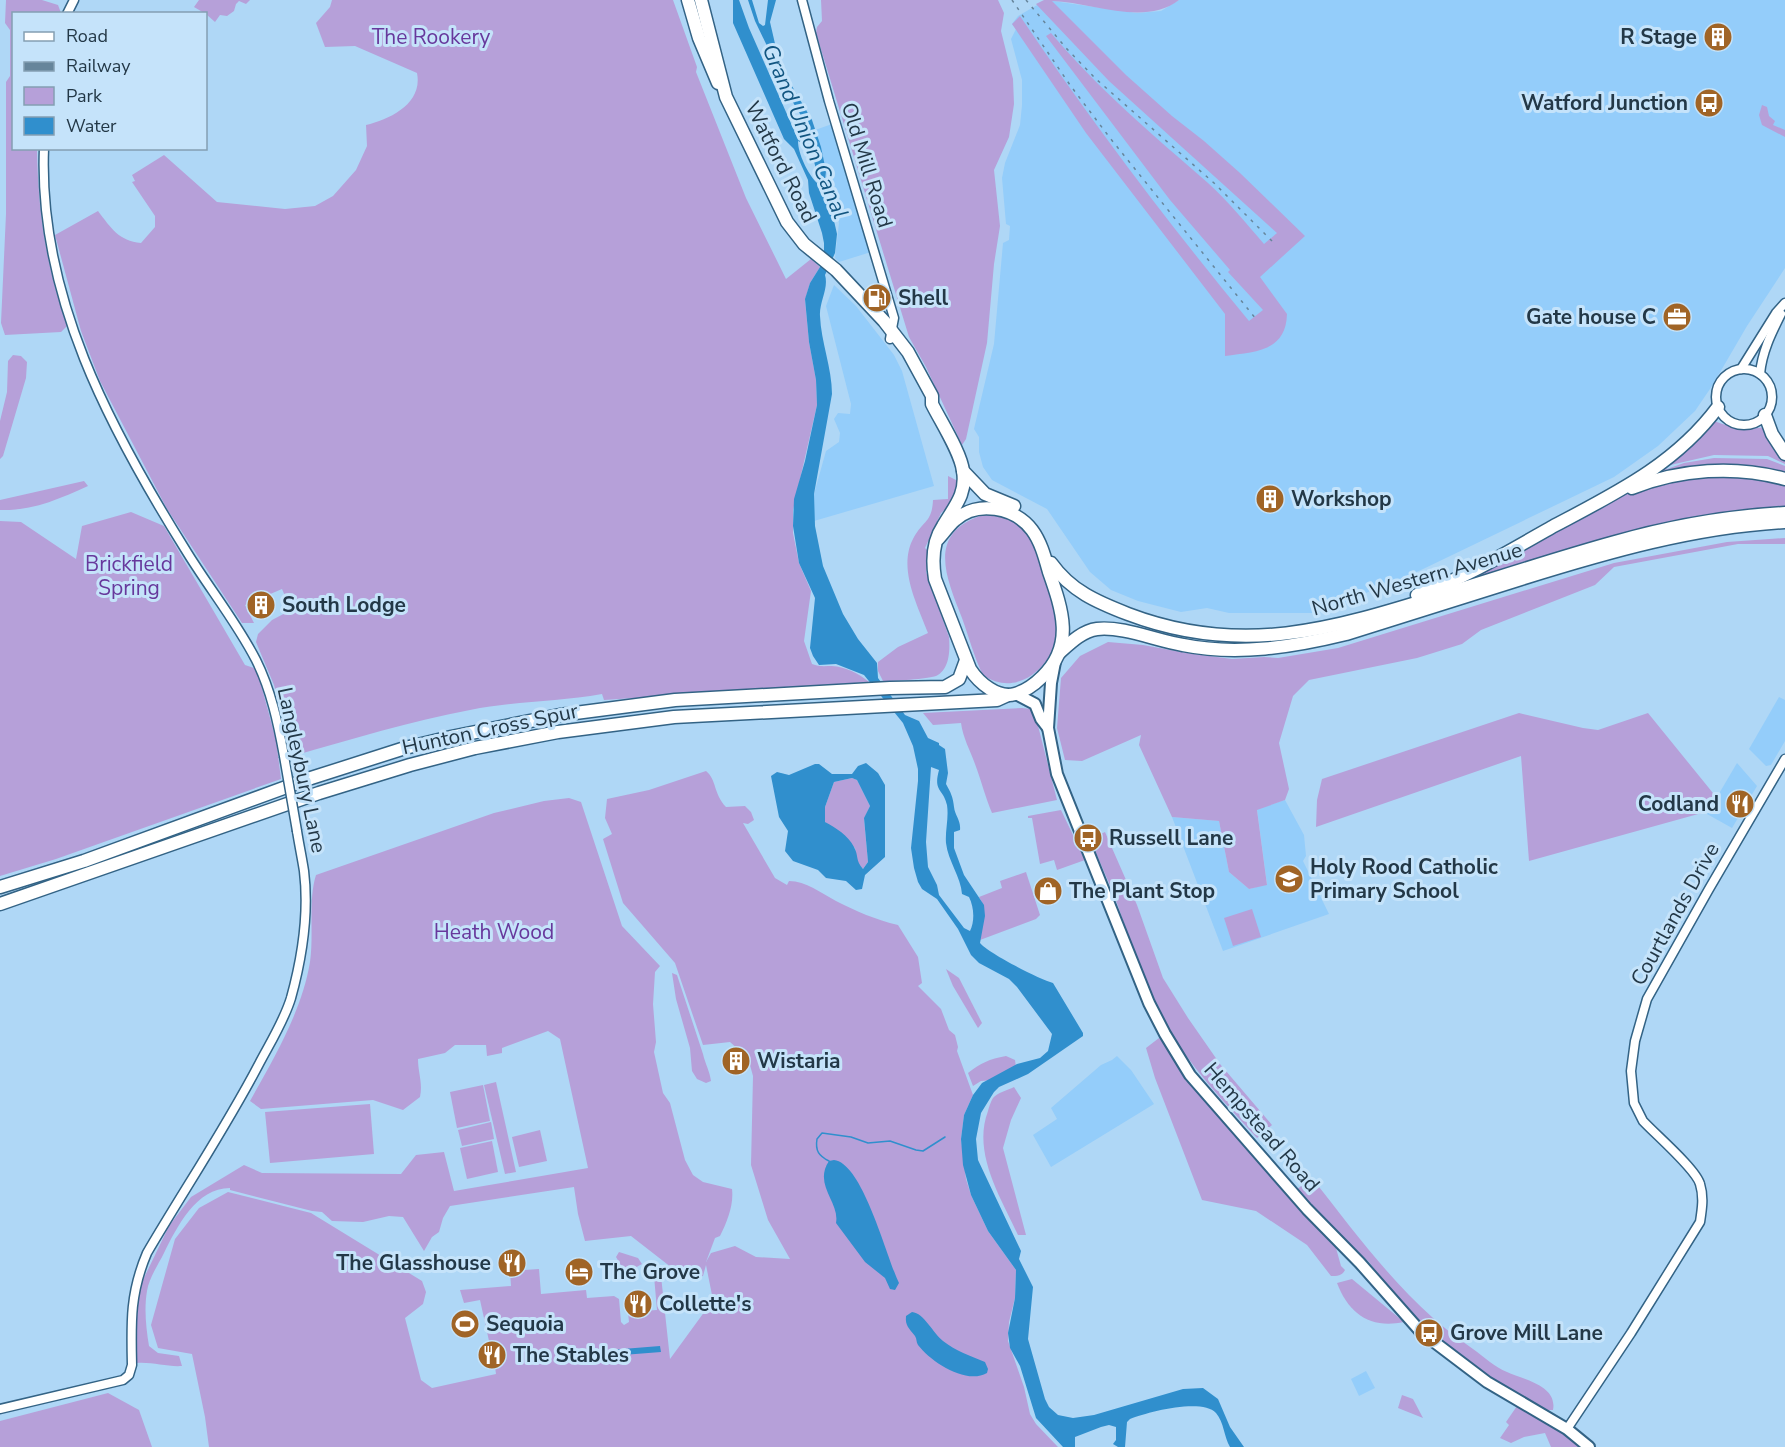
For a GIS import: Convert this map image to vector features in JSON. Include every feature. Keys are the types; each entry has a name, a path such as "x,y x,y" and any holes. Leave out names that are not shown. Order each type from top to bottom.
{"highway":[{"path":"688,0 712,74 726,97"},
{"name":"Watford Road","path":"701,0 726,97 787,222 813,252 836,270 875,313 891,335"},
{"path":"891,335 908,352 978,492 994,505 1025,522 1031,528 1043,552 1063,617 1064,628 1057,658 1035,683 1012,695 985,686 976,678 966,660 935,579 933,558 937,540 942,527 959,502 969,477"},
{"path":"1305,631 1369,611 1451,581 1492,561 1596,504 1675,454 1703,427 1718,407"},
{"path":"1765,415 1772,434 1785,454"},
{"path":"1596,504 1641,484 1687,474 1738,471 1785,479"},
{"path":"969,477 985,494 1017,508 1035,522 1055,559 1070,578 1132,616"},
{"path":"937,540 954,520 969,511 991,508 1008,512"},
{"name":"North Western Avenue","path":"1043,552 1058,574 1076,590 1103,605 1173,628 1218,636 1255,637 1334,627 1645,534 1708,521 1785,513"},
{"name":"North Western Avenue","path":"1057,658 1081,635 1090,630 1100,629 1120,631 1184,646 1217,649 1250,650 1320,641 1648,542 1711,530 1785,522"},
{"path":"1593,557 1726,534 1785,529"},
{"name":"Hunton Cross Spur","path":"0,887 54,871 311,777 405,748 451,737 560,715 675,700 949,686 959,679 966,660"},
{"name":"Hunton Cross Spur","path":"0,904 330,790 410,765 476,748 558,732 674,717 998,699 1012,695"}],"main road":[{"name":"Hempstead Road","path":"1057,658 1051,683 1048,728 1060,784 1141,982 1165,1034 1190,1074 1306,1209 1360,1263 1421,1332 1486,1382 1567,1429 1589,1447"},
{"name":"Hempstead Road","path":"1012,695 1035,704 1048,728"}],"street":[{"name":"Old Mill Road","path":"802,0 829,101 894,318 891,335"},
{"name":"Langleybury Lane","path":"0,1409 123,1380 129,1375 132,1365 131,1313 141,1268 163,1225 241,1098 290,1000 302,945 306,893 284,756 272,702 256,661 144,483 117,433 86,366 64,298 49,238 44,196 44,150"},
{"path":"1741,369 1776,313 1784,306"},
{"path":"1760,374 1762,357 1784,306"},
{"path":"1741,369 1760,374 1770,386 1772,396 1765,415 1756,421 1742,424 1727,419 1718,407 1716,397 1720,382 1727,375 1741,369"},
{"name":"Courtlands Drive","path":"1567,1429 1645,1312 1700,1221 1703,1204 1700,1182 1638,1114 1631,1087 1632,1058 1651,990 1785,759"}],"shaded area":[{"path":"1046,0 1137,13 1161,11 1179,0 1785,0 1785,268 1695,411 1658,446 1614,477 1421,570 1318,613 1229,613 1207,608 1181,612 1138,601 1111,590 1090,572 1047,509 992,480 983,467 979,452 979,437 974,429 994,344 1003,243 1009,240 1010,226 1006,224 1002,178 1005,163 1020,125 1022,105 1022,80 1011,39 1016,29 1012,24 1018,16"},
{"path":"832,124 871,252 839,262 835,258 839,223 834,201 829,199 827,171 816,140 801,135"},
{"path":"834,285 856,306 894,355 902,371 934,486 814,521 814,494 826,451 839,442 840,433 834,419 838,413 850,414 851,404 826,306"},
{"path":"1779,697 1785,700 1785,741 1771,765 1766,766 1749,749"},
{"path":"1737,763 1757,786 1732,828 1707,814"},
{"name":"Holy Rood Catholic Primary School","path":"1285,800 1304,835 1306,856 1303,861 1329,914 1223,951 1172,817 1219,821 1229,872 1249,889 1267,884 1257,809"},
{"path":"1117,1056 1131,1070 1154,1104 1051,1167 1033,1135 1057,1119 1051,1108 1101,1065"},
{"path":"1366,1371 1375,1388 1359,1396 1351,1379"}],"green space":[{"path":"6,0 42,0 58,5 61,12 12,12 12,150 37,150 44,239 67,326 61,332 5,335 1,323 6,214 6,82 10,76 10,30 5,23"},
{"path":"199,0 250,0 246,4 239,1 234,11 227,16 220,15 215,22 207,15 207,12 194,7"},
{"name":"The Rookery","path":"332,0 673,0 697,67 696,72 746,198 786,279 811,259 820,267 810,283 805,300 816,380 817,405 793,510 793,533 799,563 811,591 804,641 812,664 847,669 869,682 604,700 602,694 503,705 426,719 293,756 274,685 256,642 258,634 272,620 291,610 282,589 245,605 254,623 242,623 167,509 100,381 81,331 55,235 98,211 121,236 141,243 155,227 155,216 132,182 135,181 132,175 164,155 217,202 285,209 315,206 333,196 356,170 367,146 366,125 385,119 403,108 415,93 418,84 417,73 355,46 325,47 316,23 330,7"},
{"path":"821,0 998,0 1004,13 1001,31 1013,79 1014,104 1009,137 994,170 1000,226 987,343 966,439 962,445 926,367 909,337 816,33 822,21"},
{"path":"1044,0 1179,0 1165,8 1150,12 1117,11 1052,1 1126,75 1240,173 1305,236 1260,277 1287,314 1285,327 1275,343 1257,351 1225,356 1225,314 1086,133 1012,24 1020,16 1131,171 1249,321 1263,310 1228,272 1230,270 1170,200 1046,36 1051,33 1107,93 1215,190 1264,244 1277,233 1109,81 1036,4"},
{"path":"1762,105 1767,107 1769,116 1775,121 1773,125 1785,130 1785,137 1762,125 1759,115"},
{"path":"13,355 21,356 27,362 26,378 3,456 0,459 0,421 7,392 8,361"},
{"path":"1711,420 1740,430 1767,427 1785,457 1785,464 1768,456 1714,455 1666,466"},
{"path":"1714,458 1767,459 1785,466 1785,475 1653,477 1661,466 1667,469 1684,463"},
{"path":"1700,473 1785,481 1785,507 1707,515 1644,528 1465,581 1524,551 1622,494"},
{"path":"948,476 960,482 956,500 941,513 925,548 929,552 926,572 949,637 947,664 936,676 883,681 878,671 878,662 898,647 928,633 910,585 907,561 914,537 929,517 933,500 948,499"},
{"path":"84,481 88,486 46,503 12,510 0,510 0,500"},
{"name":"Brickfield Spring","path":"131,512 164,526 245,665 254,668 259,677 276,740 281,779 56,859 0,876 0,521 21,522 76,559 82,526"},
{"path":"983,515 1011,520 1026,531 1040,558 1055,607 1058,631 1055,644 1041,667 1021,681 1008,683 983,675 947,572 945,558 947,545 953,533 965,523"},
{"path":"1785,538 1785,544 1738,544 1614,567 1595,585 1481,630 1462,644 1417,658 1309,680 1293,696 1279,743 1289,789 1285,800 1257,810 1267,885 1249,889 1229,872 1219,821 1172,817 1139,745 1141,735 1082,761 1065,760 1057,728 1061,678 1080,656 1108,642 1232,659 1278,658 1338,648 1614,563 1727,542"},
{"path":"1031,709 1035,714 1057,800 992,813 961,723 933,725 923,713"},
{"path":"1519,713 1598,730 1648,713 1717,798 1709,811 1529,861 1521,756 1316,827 1317,800 1322,779"},
{"name":"The Grove","path":"706,771 712,778 719,797 726,807 745,806 751,812 754,820 748,824 743,823 775,878 787,885 789,881 807,885 859,912 898,925 918,957 922,983 918,986 941,1009 949,1030 955,1035 957,1051 973,1095 964,1115 961,1139 966,1179 971,1195 988,1231 1016,1270 1015,1298 1009,1322 1008,1341 1024,1387 1030,1414 1036,1424 1058,1447 209,1447 192,1354 158,1348 151,1325 175,1239 199,1208 228,1192 311,1213 422,1281 426,1292 423,1304 405,1318 421,1380 432,1388 496,1374 494,1360 500,1359 501,1349 491,1350 480,1300 464,1303 460,1290 511,1286 510,1271 539,1269 541,1294 586,1290 587,1298 614,1296 619,1299 621,1322 624,1325 629,1322 628,1312 657,1310 654,1276 661,1276 670,1359 713,1300 706,1265 703,1276 685,1278 631,1236 585,1241 574,1187 450,1206 439,1232 432,1237 424,1251 403,1217 389,1216 363,1222 332,1221 322,1212 230,1190 230,1188 207,1194 189,1211 175,1232 148,1286 146,1325 149,1346 158,1353 179,1356 182,1366 137,1363 137,1300 142,1282 169,1226 191,1197 244,1165 262,1173 401,1174 416,1155 444,1152 454,1191 588,1168 560,1039 548,1031 502,1048 502,1053 487,1056 486,1045 455,1045 445,1053 418,1059 420,1097 403,1110 373,1100 261,1109 250,1101 286,1034 301,998 310,962 312,895 316,875 494,813 544,801 569,798 581,802 622,926 660,966 655,972 653,1004 656,1042 654,1052 663,1093 670,1103 685,1160 693,1175 703,1182 732,1189 731,1207 727,1219 720,1236 715,1238 706,1262 711,1253 735,1246 756,1257 790,1259 768,1220 751,1165 753,1076 748,1058 730,1042 703,1045 675,963 623,903 603,839 612,834 605,818 607,799 649,790"},
{"path":"852,778 857,780 870,806 864,819 868,862 863,869 857,862 855,848 825,822 825,807 834,782"},
{"path":"1061,810 1085,860 1057,870 1054,860 1040,864 1032,818 1028,816"},
{"path":"1105,832 1137,905 1163,978 1220,1064 1272,1125 1257,1138 1197,1069 1175,1040 1158,1010 1090,839"},
{"path":"1026,872 1040,915 1036,919 980,940 984,908 979,897 1002,888 1000,881"},
{"path":"1252,909 1261,937 1233,946 1224,918"},
{"path":"946,969 959,978 982,1023 978,1028 953,986"},
{"path":"672,973 677,975 710,1074 711,1081 706,1083 697,1079 692,1071 690,1048 676,999"},
{"path":"1159,1038 1307,1218 1336,1248 1341,1266 1345,1270 1342,1273 1331,1276 1307,1245 1256,1211 1202,1200 1155,1078 1146,1048"},
{"path":"1006,1056 1015,1060 1016,1067 993,1080 981,1081 973,1086 968,1073 986,1062"},
{"path":"496,1082 516,1172 505,1174 484,1085"},
{"path":"483,1085 490,1121 457,1128 450,1092"},
{"path":"1014,1087 1021,1098 1011,1120 1003,1148 1026,1235 1018,1235 997,1191 986,1159 984,1143 984,1127 992,1099"},
{"path":"370,1104 374,1154 270,1163 265,1112"},
{"path":"491,1122 494,1139 462,1146 458,1130"},
{"path":"540,1130 547,1161 519,1167 512,1137"},
{"path":"492,1141 498,1172 467,1179 460,1148"},
{"path":"1312,1178 1369,1251 1416,1302 1442,1326 1494,1365 1545,1389 1553,1401 1553,1410 1548,1410 1496,1381 1457,1356 1437,1338 1391,1291 1369,1262 1336,1232 1296,1190"},
{"path":"619,1252 638,1258 642,1264 633,1269 622,1267 616,1257"},
{"path":"1352,1279 1404,1322 1381,1323 1362,1317 1348,1303 1337,1283"},
{"path":"108,1393 139,1410 152,1447 0,1447 0,1421"},
{"path":"1402,1395 1413,1399 1423,1418 1398,1408"},
{"path":"1517,1406 1553,1426 1581,1447 1551,1447 1545,1433 1524,1437 1511,1443 1500,1438 1509,1425 1506,1422"}],"water":[{"path":"733,0 739,0 797,137 813,150 800,114 774,71 769,50 748,0 752,0 759,23 763,26 768,0 776,0 770,22 779,61 812,120 821,147 826,171 825,181 837,234 835,253 825,275 826,285 820,311 832,394 814,494 815,526 823,566 843,614 858,639 877,663 878,678 905,715 919,721 928,738 945,749 948,773 946,784 960,827 960,830 954,832 954,848 964,875 984,905 985,916 980,943 1014,965 1053,983 1083,1033 1083,1036 1028,1074 999,1087 981,1113 976,1139 978,1160 1021,1251 1019,1259 1033,1287 1028,1339 1045,1399 1049,1407 1058,1415 1073,1418 1094,1415 1183,1389 1203,1388 1218,1399 1230,1427 1244,1447 1230,1447 1216,1413 1209,1409 1187,1406 1161,1410 1130,1419 1127,1422 1125,1447 1113,1444 1116,1440 1116,1427 1109,1425 1075,1437 1075,1447 1063,1447 1036,1418 1020,1366 1010,1348 1008,1333 1015,1298 1016,1270 988,1231 971,1195 963,1165 961,1139 964,1115 973,1095 982,1083 1017,1064 1040,1058 1048,1051 1052,1034 1009,979 979,963 971,955 958,929 937,899 922,889 918,882 911,848 918,769 913,746 903,723 864,675 836,664 819,665 810,648 815,598 799,563 793,526 794,499 817,405 816,380 809,342 805,299 810,283 820,267 824,243 809,193 808,180 794,149 784,139 733,23","holes":["798,141 807,148 813,159 817,183 804,164","931,767 939,770 937,782 947,805 947,850 962,894 969,897 972,905 973,918 970,931 964,928 939,895 928,867 926,842"]},
{"path":"866,763 878,773 885,785 885,857 865,875 862,889 856,890 846,881 826,878 818,870 793,861 785,851 788,831 779,817 771,776 777,772 789,775 815,764 819,764 832,774 852,774 858,766","holes":["852,778 857,780 870,806 864,818 868,862 863,869 848,839 825,822 825,807 834,782"]},
{"path":"834,1160 845,1165 864,1194 899,1283 895,1290 890,1289 885,1278 865,1262 836,1223 836,1215 824,1178 829,1161"},
{"path":"912,1312 920,1316 948,1345 985,1362 987,1373 979,1376 959,1374 931,1358 918,1345 916,1337 907,1325 906,1316"},
{"path":"660,1346 661,1352 610,1356 610,1350"},
{"path":"604,1351 605,1357 561,1361 561,1355"}],"waterway":[{"path":"829,1161 817,1150 817,1139 822,1133 851,1137 868,1143 890,1141 923,1151 945,1137"}],"railway":[{"path":"1012,0 1070,85 1110,138 1256,319"},
{"path":"1026,0 1066,48 1096,79 1214,183 1272,241"}],"place":[{"name":"R Stage","path":"1718,37"},
{"name":"Watford Junction","path":"1709,103"},
{"name":"Shell","path":"877,298"},
{"name":"Gate house C","path":"1677,317"},
{"name":"Workshop","path":"1270,499"},
{"name":"South Lodge","path":"261,605"},
{"name":"Codland","path":"1740,804"},
{"name":"Russell Lane","path":"1088,838"},
{"name":"Holy Rood Catholic Primary School","path":"1289,879"},
{"name":"The Plant Stop","path":"1048,891"},
{"name":"Wistaria","path":"736,1061"},
{"name":"The Glasshouse","path":"512,1263"},
{"name":"The Grove","path":"579,1272"},
{"name":"Collette's","path":"638,1304"},
{"name":"Sequoia","path":"465,1324"},
{"name":"Grove Mill Lane","path":"1429,1333"},
{"name":"The Stables","path":"492,1355"}],"water label":[{"name":"Grand Union Canal","path":"806,131"}],"park label":[{"name":"Heath Wood","path":"494,932"}]}
